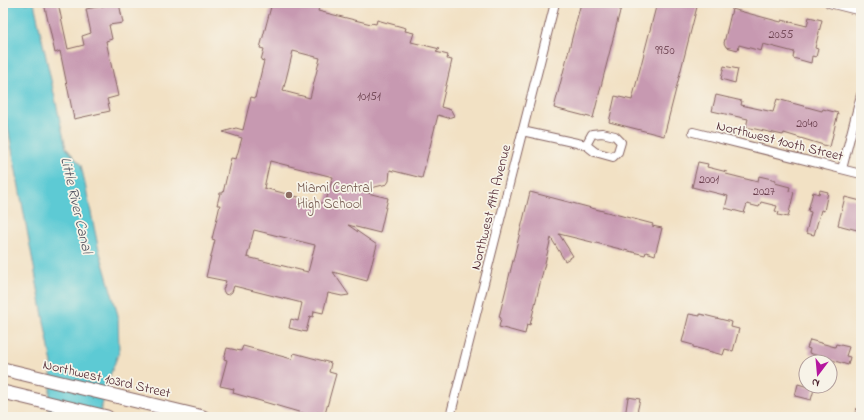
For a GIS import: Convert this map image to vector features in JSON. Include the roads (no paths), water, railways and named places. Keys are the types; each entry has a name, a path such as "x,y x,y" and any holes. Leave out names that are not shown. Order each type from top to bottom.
{"main road":[{"name":"Northwest 103rd Street","path":"3,369 203,417"},
{"path":"3,392 105,416"}],"street":[{"name":"Northwest 19th Avenue","path":"450,417 555,3"},
{"path":"829,3 861,11"},
{"path":"842,169 861,95"},
{"path":"522,131 586,145"},
{"name":"Northwest 100th Street","path":"693,132 861,174"},
{"path":"860,417 861,410"}],"water":[{"name":"Little River Canal","path":"3,3 34,3 66,148 81,165 98,246 118,315 119,352 109,378 99,417 48,417 52,364 3,101"}],"place":[{"name":"Miami Central High School","path":"289,195"}]}
